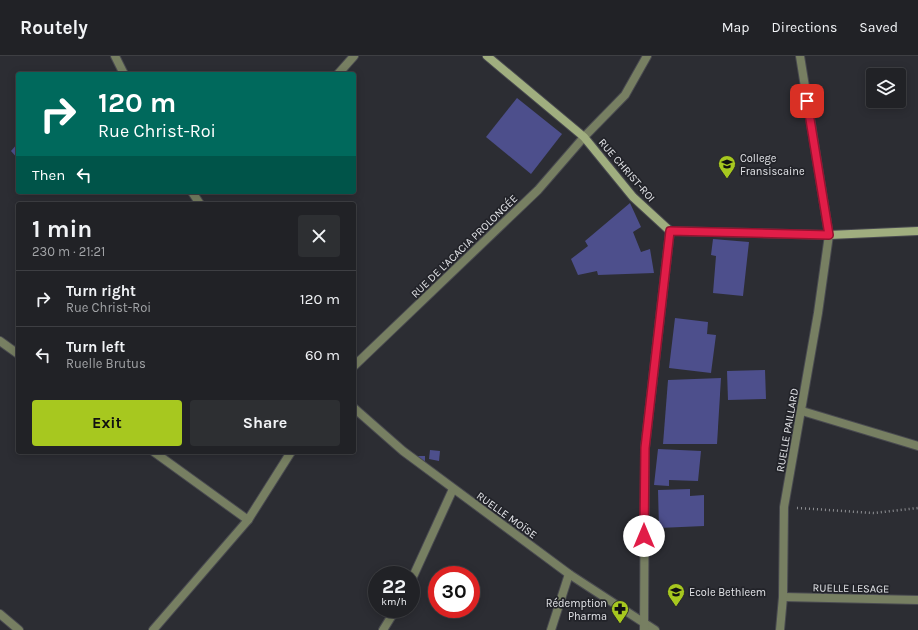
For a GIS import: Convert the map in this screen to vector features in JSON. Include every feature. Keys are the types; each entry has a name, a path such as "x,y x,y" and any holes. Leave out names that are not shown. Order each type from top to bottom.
{"street":[{"path":"115,56 123,72"},
{"path":"340,72 354,56"},
{"name":"RUE CHRIST-ROI","path":"487,56 584,137 633,197 670,231"},
{"name":"RUE DE L'ACACIA PROLONGÉE","path":"356,364 538,190 584,137 625,95 647,56"},
{"name":"RUELLE PAILLARD","path":"780,630 784,597 784,507 802,411 829,235 800,56"},
{"path":"644,627 645,448 670,231 829,235 918,231"},
{"path":"0,341 16,353"},
{"name":"RUELLE MOÏSE","path":"356,410 403,451 453,489 644,627 655,630"},
{"path":"802,411 918,446"},
{"path":"157,454 248,520"},
{"path":"153,630 248,520 290,454"},
{"path":"418,566 453,489"},
{"path":"551,630 569,574"},
{"name":"RUELLE LESAGE","path":"784,597 918,600"},
{"path":"0,614 19,630"},
{"path":"383,630 390,618"}],"path":[{"path":"784,507 874,512 918,508"}],"building":[{"path":"517,98 562,134 531,174 486,137"},
{"path":"16,145 16,157 11,151"},
{"path":"630,203 641,227 633,232 641,252 650,249 654,273 598,275 597,271 578,275 571,259 588,246 585,241"},
{"path":"713,239 749,242 743,296 713,293 716,256 711,255"},
{"path":"675,318 708,322 707,334 716,335 711,373 669,368"},
{"path":"765,370 766,399 728,400 727,371"},
{"path":"721,378 717,444 663,444 668,380"},
{"path":"658,449 701,451 698,481 669,480 669,486 654,485"},
{"path":"430,450 440,451 439,461 429,459"},
{"path":"418,456 425,456 425,464 418,463"},
{"path":"690,489 690,496 704,495 704,526 659,528 658,490"}],"place":[{"name":"College Fransiscaine","path":"727,179"},
{"name":"Ecole Bethleem","path":"676,607"},
{"name":"Rédemption Pharma","path":"620,624"}],"route":[{"path":"644,536 645,448 667,272 670,231 829,235 807,101"}]}
